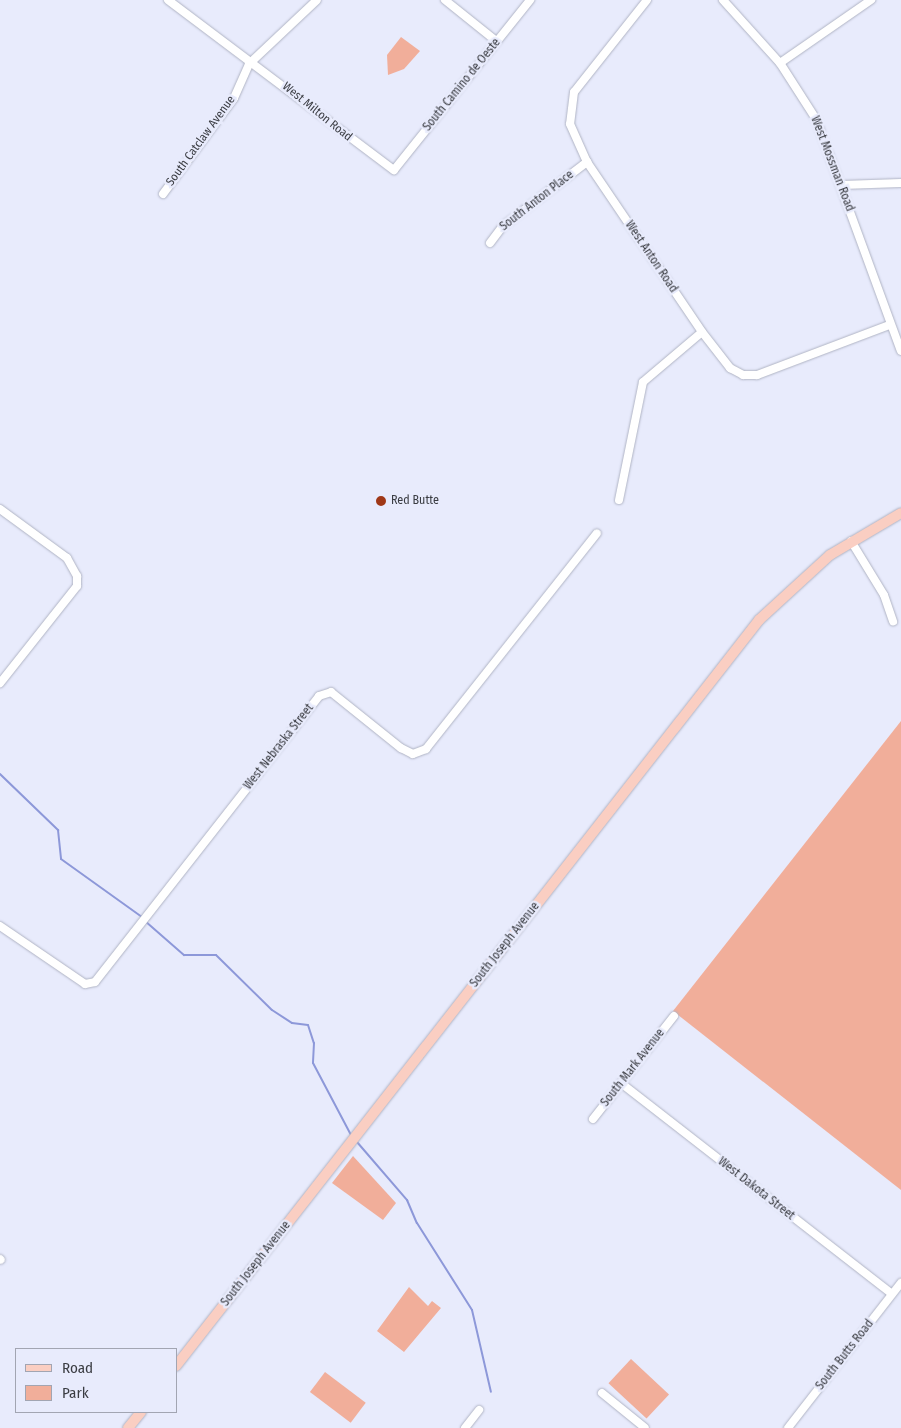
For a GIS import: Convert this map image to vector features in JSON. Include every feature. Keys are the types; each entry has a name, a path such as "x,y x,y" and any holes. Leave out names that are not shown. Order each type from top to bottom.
{"main road":[{"name":"South Joseph Avenue","path":"178,1363 759,620 813,568 851,540 901,513"},
{"path":"128,1428 140,1413"}],"street":[{"name":"West Milton Road","path":"168,0 250,64 285,85 394,170"},
{"name":"South Catclaw Avenue","path":"163,194 234,98 250,64 317,0"},
{"path":"445,0 496,41"},
{"name":"South Camino de Oeste","path":"394,170 530,0"},
{"name":"West Anton Road","path":"647,0 574,92 570,124 587,162 702,332 730,368 743,375 757,375 889,325"},
{"name":"West Mossman Road","path":"723,0 780,63 816,118 842,186 889,325 901,352"},
{"path":"780,63 871,0"},
{"name":"South Anton Place","path":"490,243 503,226 587,162"},
{"path":"842,186 901,183"},
{"path":"619,500 643,382 702,332"},
{"path":"0,509 67,558 77,576 76,586 0,683"},
{"name":"West Nebraska Street","path":"0,926 85,984 95,982 319,696 332,692 401,748 413,754 426,749 597,533"},
{"path":"851,540 884,595 894,621"},
{"name":"South Mark Avenue","path":"592,1119 674,1016"},
{"name":"West Dakota Street","path":"621,1083 892,1294"},
{"name":"South Butts Road","path":"788,1428 901,1282"},
{"path":"602,1393 645,1428"},
{"path":"465,1428 479,1410"}],"green space":[{"path":"401,37 420,51 404,69 388,75 387,55"},
{"path":"901,721 901,1190 673,1011"},
{"path":"353,1156 396,1203 383,1220 332,1183"},
{"path":"409,1287 428,1306 432,1301 441,1308 404,1352 377,1331"},
{"path":"631,1359 669,1394 647,1419 608,1383"},
{"path":"325,1372 366,1403 351,1423 310,1392"}],"waterway":[{"path":"0,774 58,830 61,859 142,917"},
{"path":"145,921 184,955 216,955 272,1010 292,1023 308,1025 314,1043 313,1063 352,1137"},
{"path":"357,1142 407,1200 417,1223 472,1310 491,1392"}],"place":[{"name":"Red Butte","path":"381,501"}]}
